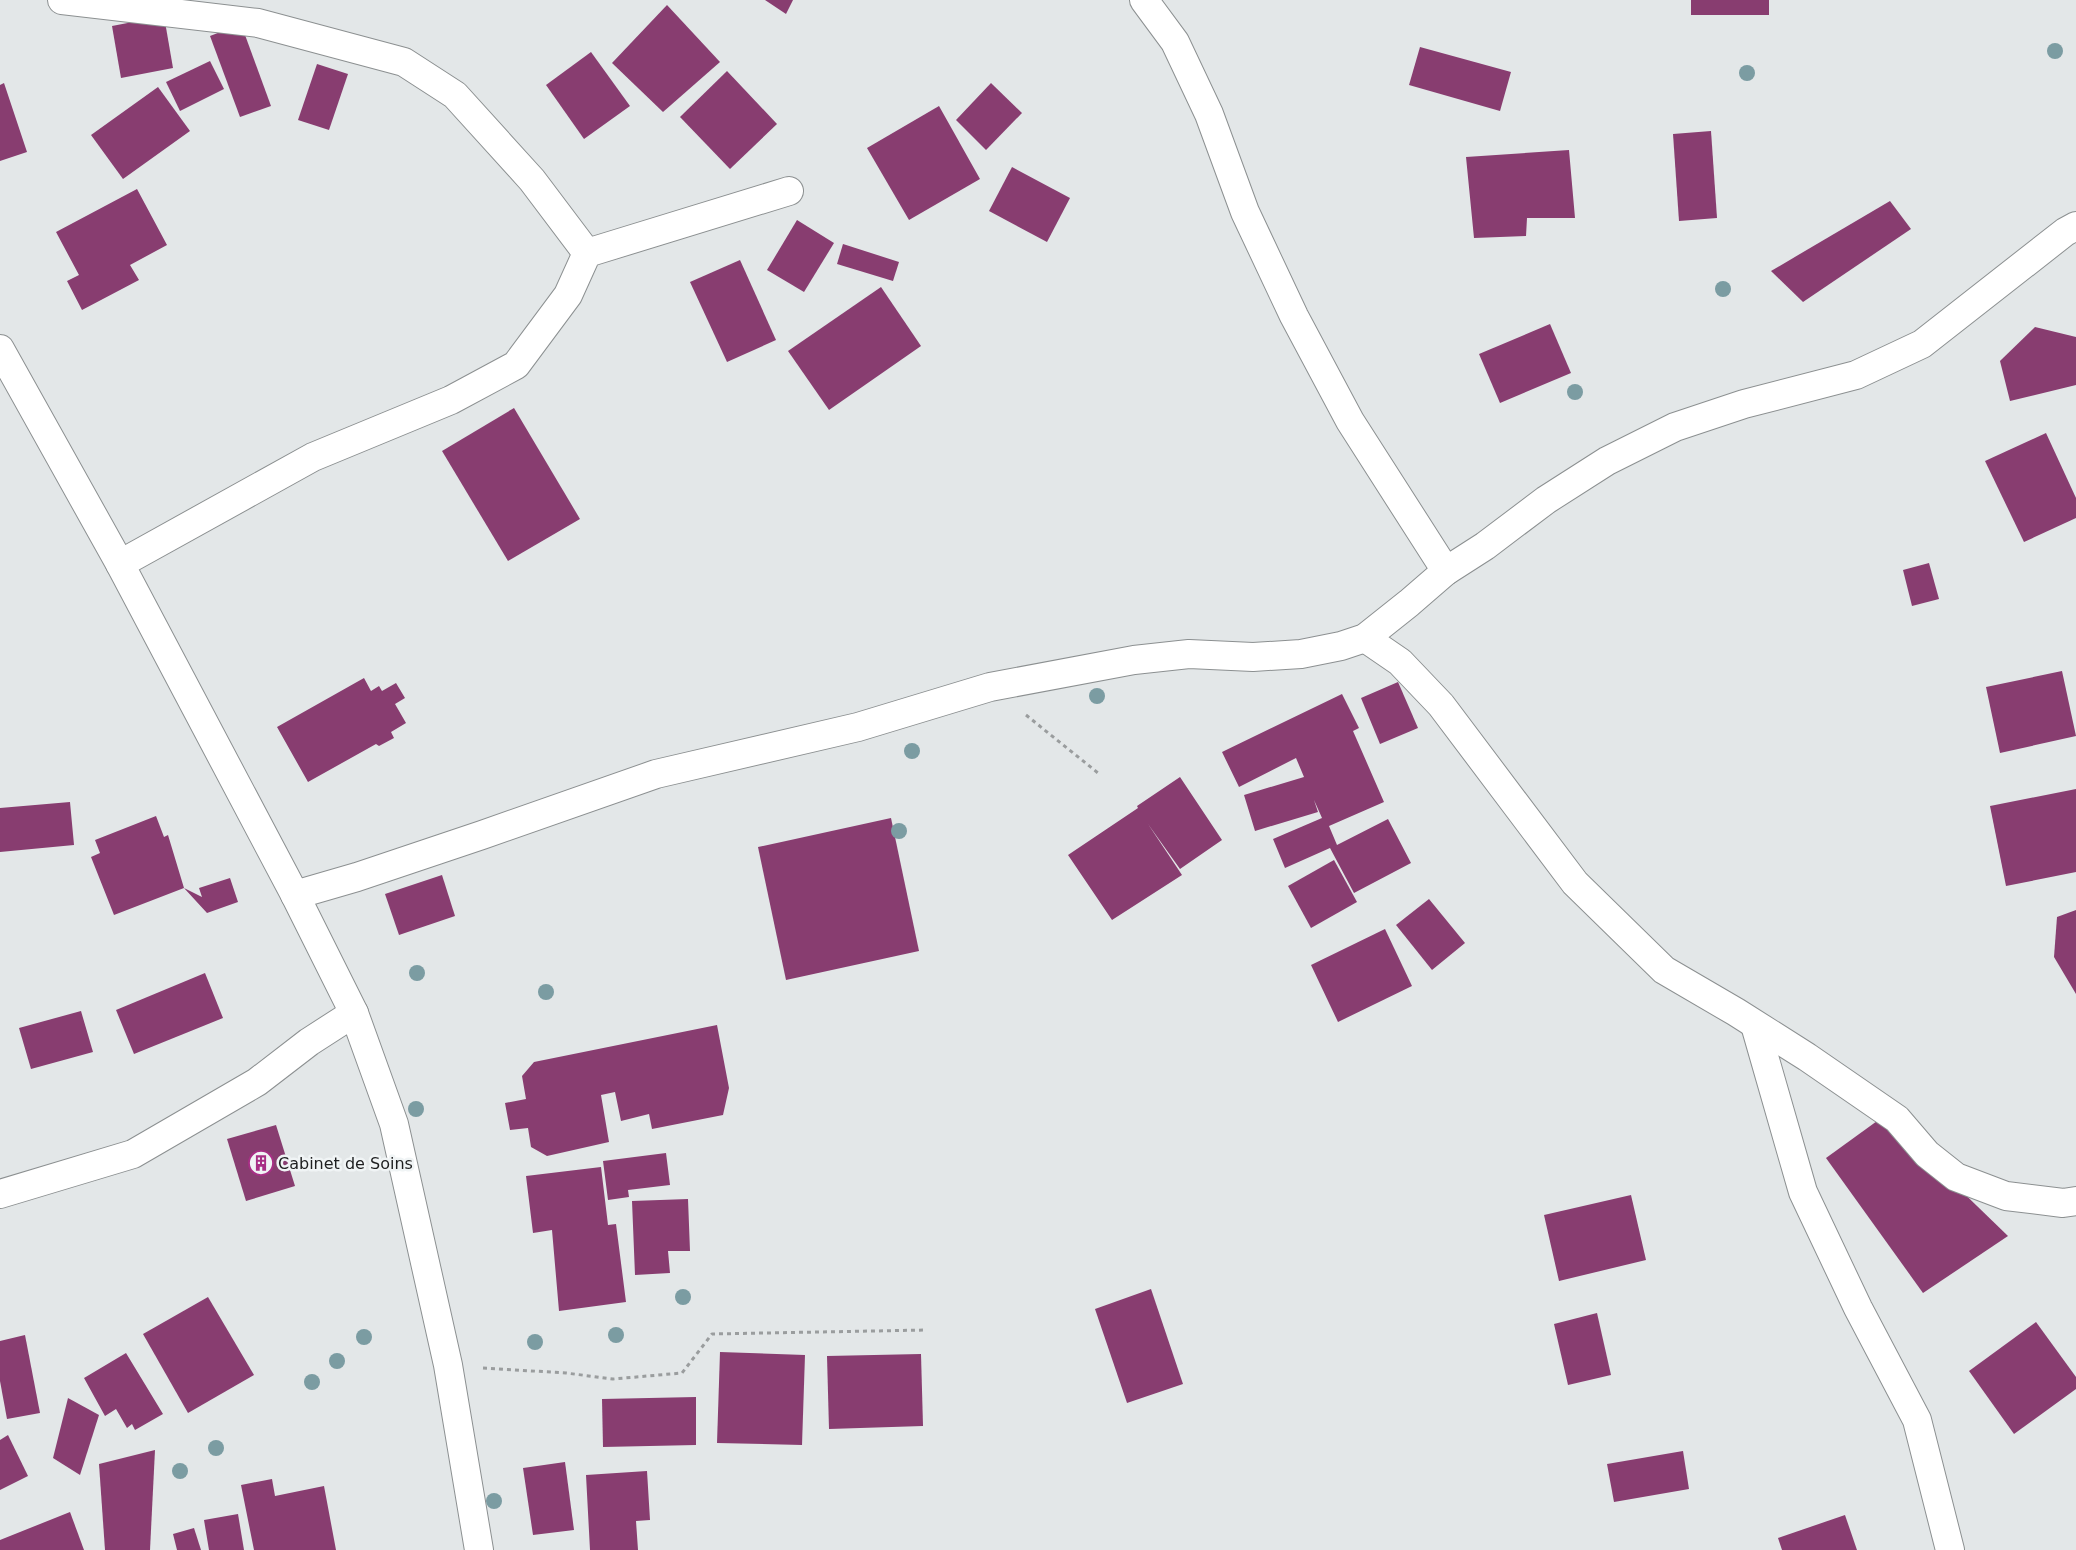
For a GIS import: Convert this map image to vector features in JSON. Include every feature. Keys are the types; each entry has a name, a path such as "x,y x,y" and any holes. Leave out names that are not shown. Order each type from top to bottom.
{"street":[{"path":"62,0 258,23 404,62 455,95 532,180 587,253"},
{"path":"1144,0 1175,42 1209,114 1246,212 1294,316 1350,421 1446,571"},
{"path":"120,564 314,457 451,400 516,366 568,295 587,253 789,191"},
{"path":"295,895 482,835 656,774 858,727 990,687 1134,660 1189,654 1253,657 1301,654 1341,646 1365,638 1446,571 1485,546 1546,500 1607,461 1675,427 1744,404 1856,375 1922,344 2064,232 2076,226"},
{"path":"0,349 120,564 295,895 354,1013 394,1124 448,1366 479,1550"},
{"path":"1365,638 1400,662 1441,705 1575,883 1664,970 1807,1057 1897,1120 1927,1154 1956,1178 2006,1196 2063,1203 2076,1200"},
{"path":"0,1194 133,1154 257,1082 309,1042 354,1013"},
{"path":"1756,1025 1803,1192 1858,1308 1917,1420 1950,1550"}],"path":[{"path":"990,687 1098,773"},
{"path":"448,1366 566,1373 613,1379 682,1373 712,1334 926,1330"}],"building":[{"path":"765,0 793,0 786,14"},
{"path":"1691,0 1769,0 1769,15 1691,15"},
{"path":"667,5 720,62 663,112 612,63"},
{"path":"164,16 173,68 121,78 112,26"},
{"path":"241,24 271,106 240,117 210,36"},
{"path":"1420,47 1511,72 1500,111 1409,85"},
{"path":"591,52 630,106 584,139 546,85"},
{"path":"210,61 224,89 180,111 166,82"},
{"path":"317,64 348,74 329,130 298,120"},
{"path":"727,71 777,124 730,169 680,117"},
{"path":"4,83 27,152 0,161 0,85"},
{"path":"991,83 1022,113 986,150 956,120"},
{"path":"158,87 190,131 123,179 91,135"},
{"path":"939,106 980,179 909,220 867,148"},
{"path":"1711,131 1717,218 1679,221 1673,134"},
{"path":"1569,150 1575,218 1527,218 1526,236 1474,238 1466,157"},
{"path":"1012,167 1070,198 1047,242 989,211"},
{"path":"137,189 167,245 130,265 139,280 82,310 67,281 79,275 56,232"},
{"path":"1890,201 1911,229 1803,302 1771,271"},
{"path":"797,220 834,243 804,292 767,270"},
{"path":"843,244 899,262 893,281 837,264"},
{"path":"740,260 776,340 727,362 690,282"},
{"path":"881,287 921,346 829,410 788,351"},
{"path":"1550,324 1571,373 1500,403 1479,354"},
{"path":"2035,327 2076,337 2076,385 2010,401 2000,361"},
{"path":"514,408 580,519 508,561 442,451"},
{"path":"2046,433 2076,498 2076,518 2024,542 1985,461"},
{"path":"1929,563 1939,599 1912,606 1903,570"},
{"path":"2062,671 2076,736 2000,753 1986,687"},
{"path":"364,678 371,691 379,686 382,691 396,683 405,698 395,704 406,723 391,732 394,738 379,746 376,744 308,782 277,727"},
{"path":"1398,682 1418,728 1380,744 1361,698"},
{"path":"1342,694 1359,728 1353,731 1384,802 1329,826 1337,845 1388,819 1411,863 1354,893 1330,848 1285,868 1273,839 1322,818 1314,800 1318,812 1255,831 1244,795 1304,777 1296,758 1239,787 1222,752"},
{"path":"1180,777 1222,840 1180,869 1148,824 1182,875 1112,920 1068,855"},
{"path":"2076,789 2076,872 2006,886 1990,806"},
{"path":"70,802 74,845 0,852 0,808"},
{"path":"156,816 164,837 168,835 184,888 114,915 91,857 100,853 95,840"},
{"path":"891,818 919,951 786,980 758,847"},
{"path":"1334,860 1357,902 1311,928 1288,886"},
{"path":"442,875 455,916 399,935 385,894"},
{"path":"230,878 238,902 207,913 184,888 202,897 199,888"},
{"path":"1429,899 1465,943 1432,970 1396,925"},
{"path":"2076,910 2076,994 2054,957 2057,917"},
{"path":"1385,929 1412,986 1338,1022 1311,965"},
{"path":"205,973 223,1018 134,1054 116,1010"},
{"path":"81,1011 93,1052 31,1069 19,1028"},
{"path":"717,1025 729,1088 723,1115 652,1129 649,1114 621,1121 615,1092 601,1095 609,1142 547,1156 531,1147 528,1128 510,1130 505,1103 526,1099 522,1076 534,1062"},
{"path":"1884,1116 2008,1236 1923,1293 1826,1158"},
{"name":"Cabinet de Soins","path":"276,1125 295,1186 246,1201 227,1139"},
{"path":"666,1153 670,1185 628,1190 629,1197 608,1200 603,1161"},
{"path":"601,1167 608,1225 616,1224 626,1302 559,1311 552,1230 533,1233 526,1176"},
{"path":"1631,1195 1646,1260 1559,1281 1544,1215"},
{"path":"688,1199 690,1251 668,1251 670,1273 635,1275 632,1201"},
{"path":"1151,1289 1183,1384 1127,1403 1095,1309"},
{"path":"208,1297 254,1375 188,1413 143,1334"},
{"path":"1597,1313 1611,1375 1568,1385 1554,1324"},
{"path":"2036,1322 2076,1377 2076,1389 2014,1434 1969,1371"},
{"path":"25,1335 40,1413 7,1419 0,1381 0,1341"},
{"path":"720,1352 805,1355 802,1445 717,1443"},
{"path":"126,1353 163,1414 135,1430 132,1424 127,1428 116,1409 105,1416 84,1378"},
{"path":"921,1354 923,1426 829,1429 827,1356"},
{"path":"696,1397 696,1445 603,1447 602,1399"},
{"path":"68,1398 99,1415 80,1475 53,1458"},
{"path":"8,1435 28,1476 0,1490 0,1440"},
{"path":"155,1450 150,1550 105,1550 99,1464"},
{"path":"1683,1451 1689,1489 1614,1502 1607,1464"},
{"path":"565,1462 574,1530 533,1535 523,1468"},
{"path":"647,1471 650,1520 636,1521 638,1550 590,1550 586,1475"},
{"path":"272,1479 275,1496 324,1486 336,1550 254,1550 241,1485"},
{"path":"70,1512 84,1550 0,1550 0,1540"},
{"path":"238,1514 244,1550 209,1550 204,1520"},
{"path":"1845,1515 1857,1550 1782,1550 1778,1538"},
{"path":"194,1528 201,1550 177,1550 173,1534"}],"place":[{"name":"Cabinet de Soins","path":"261,1163"}]}
